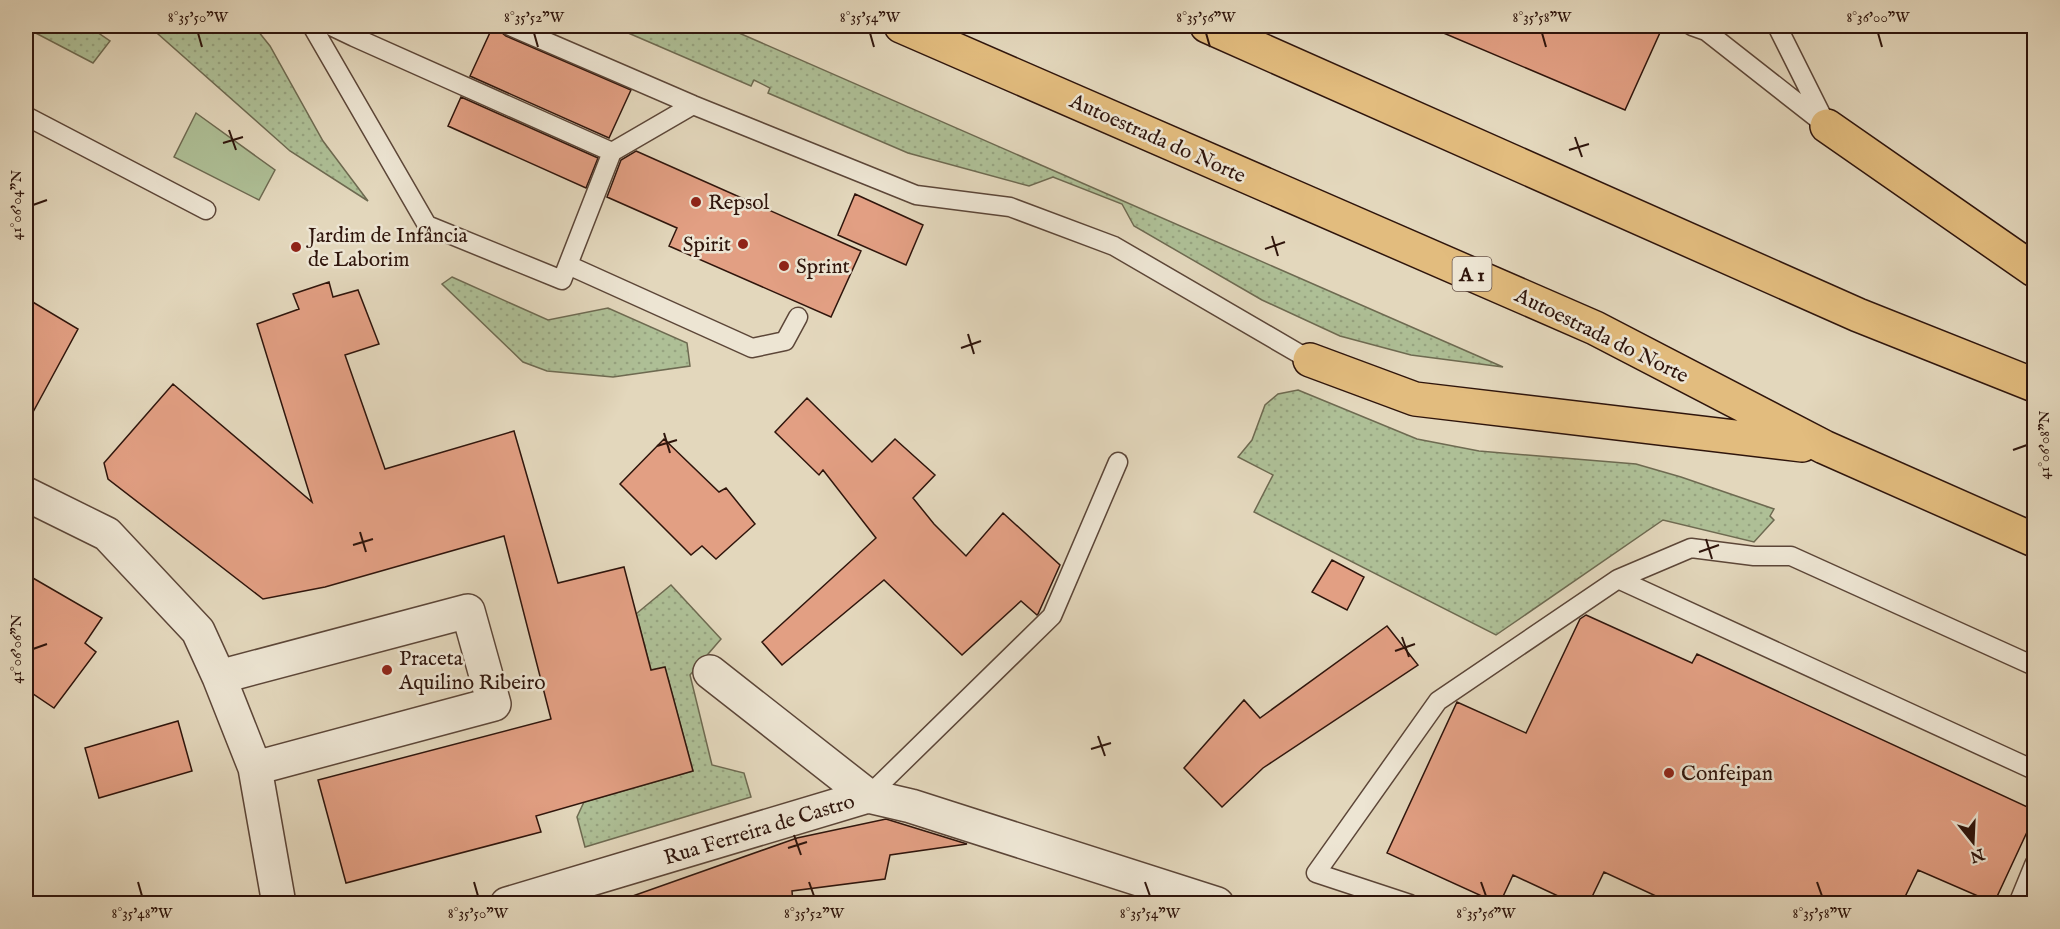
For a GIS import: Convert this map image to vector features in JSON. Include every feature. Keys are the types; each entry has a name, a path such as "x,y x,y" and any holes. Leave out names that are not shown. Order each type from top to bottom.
{"highway":[{"name":"Autoestrada do Norte","path":"901,26 1595,328 1824,447 2034,540"},
{"path":"1208,26 1858,315 2034,385"},
{"path":"1827,126 2034,270"},
{"path":"1310,360 1415,399 1824,447"}],"street":[{"path":"26,494 106,534 198,631 255,768 279,903"},
{"path":"219,677 468,610 494,704 255,768"},
{"path":"710,672 868,796"},
{"name":"Rua Ferreira de Castro","path":"507,903 868,796 911,806 1217,903"}],"lane":[{"path":"312,26 427,225 562,280 612,152 693,105"},
{"path":"331,26 612,152"},
{"path":"510,26 693,105 916,195 1010,207 1114,246 1310,360"},
{"path":"1692,26 1707,31 1827,126"},
{"path":"1777,26 1827,126"},
{"path":"26,116 206,210"},
{"path":"568,264 752,348 785,341 798,317"},
{"path":"868,796 1052,616 1118,462"},
{"path":"1410,903 1316,873 1438,701 1618,579 1691,548 1754,556 1791,556 2034,666"},
{"path":"1618,579 2034,770"},
{"path":"2018,903 2034,865"}],"green space":[{"path":"26,26 88,26 110,41 93,63"},
{"path":"149,26 254,26 270,46 323,141 368,201 290,151"},
{"path":"612,26 723,26 1503,367 1411,355 1340,336 1262,300 1134,226 1122,204 1053,177 1029,186 908,153 768,93 770,88 754,80 751,86"},
{"path":"196,113 275,170 259,200 174,157"},
{"path":"452,277 548,320 608,308 687,343 690,366 613,377 547,371 523,362 442,284"},
{"path":"1298,390 1417,439 1479,451 1636,464 1774,509 1770,516 1774,520 1754,542 1663,520 1496,635 1254,512 1273,475 1238,457 1252,440 1265,405 1278,394"},
{"path":"671,585 721,639 690,675 712,765 744,773 751,797 585,847 577,817 584,802 693,771 665,668 651,670 636,614"}],"building":[{"path":"493,26 499,26 501,32 506,36 631,90 609,138 470,76"},
{"path":"1427,26 1663,26 1625,110"},
{"path":"461,97 598,158 586,188 448,126"},
{"name":"Sprint","path":"636,151 861,251 831,317 669,246 677,228 607,197 621,160"},
{"path":"855,194 923,225 906,265 838,235"},
{"path":"329,282 333,297 358,290 379,344 345,355 385,469 514,431 558,583 624,567 651,670 665,667 693,771 536,816 541,832 346,883 318,780 551,719 504,536 325,587 263,599 108,479 104,463 173,384 312,502 257,324 299,309 293,294"},
{"path":"26,298 78,329 26,425"},
{"path":"807,398 872,462 895,439 935,475 913,498 934,524 966,556 1003,513 1060,565 1038,614 1021,601 962,655 884,580 782,665 762,642 876,538 823,470 819,475 775,432"},
{"path":"664,439 719,492 726,488 755,524 716,559 702,546 691,555 620,484"},
{"path":"1332,560 1364,577 1347,610 1312,592"},
{"path":"26,574 102,618 85,643 96,652 54,708 26,689"},
{"path":"1586,615 1692,663 1697,654 2034,810 2034,817 1994,903 1918,870 1902,903 1671,903 1604,872 1589,903 1573,903 1513,875 1500,903 1497,903 1387,853 1457,702 1526,733 1580,619"},
{"path":"1387,626 1418,665 1263,768 1222,807 1184,768 1244,700 1260,718"},
{"path":"178,721 192,771 99,798 85,748"},
{"path":"886,819 967,844 890,855 885,879 792,891 793,903 628,903 627,898 797,838"}],"place":[{"name":"Repsol","path":"696,202"},
{"name":"Spirit","path":"743,244"},
{"name":"Jardim de Infância de Laborim","path":"296,247"},
{"name":"Sprint","path":"784,266"},
{"name":"Praceta Aquilino Ribeiro","path":"387,670"},
{"name":"Confeipan","path":"1669,773"}]}
